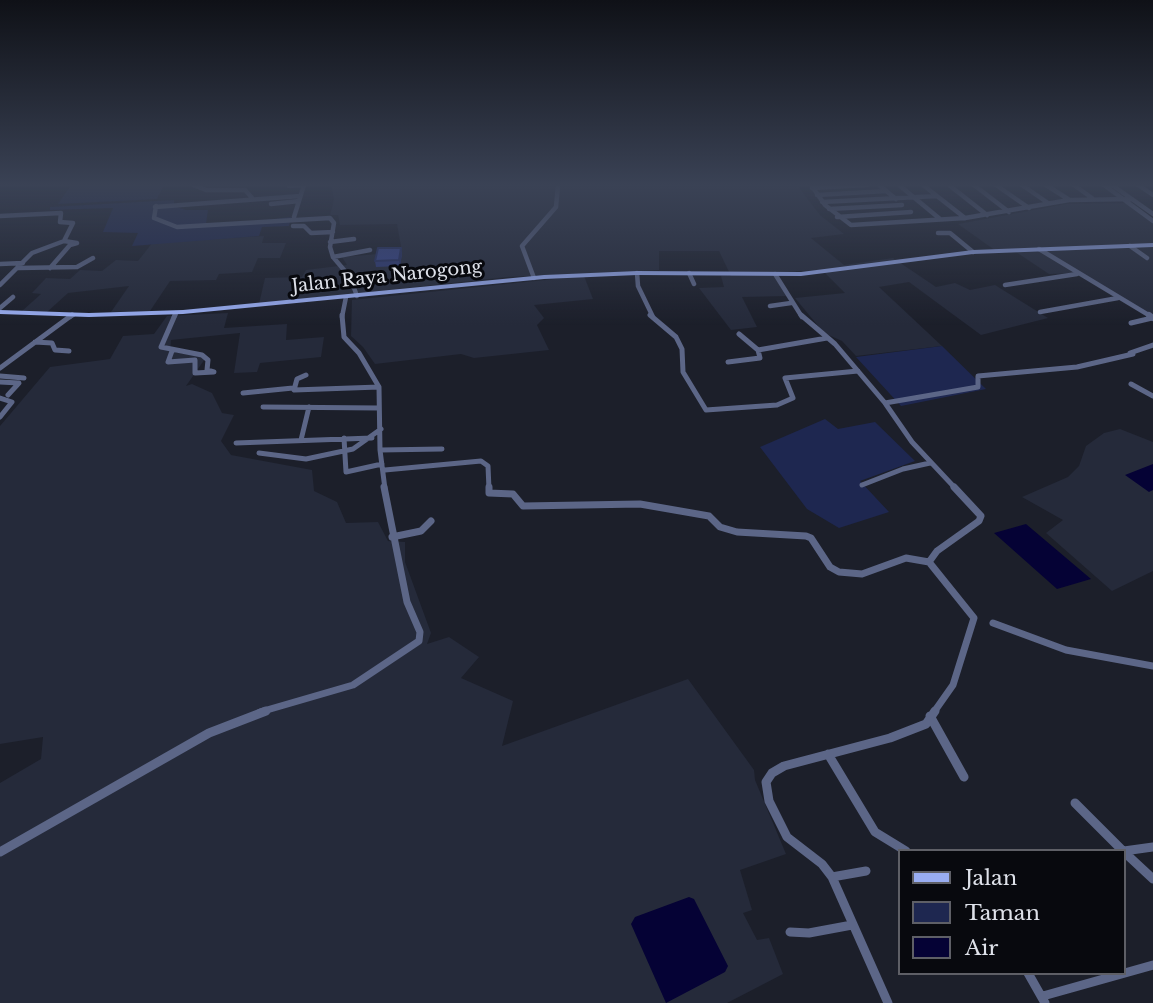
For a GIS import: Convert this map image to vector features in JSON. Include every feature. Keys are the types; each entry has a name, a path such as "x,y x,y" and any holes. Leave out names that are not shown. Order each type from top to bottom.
{"main road":[{"name":"Jalan Raya Narogong","path":"0,310 74,315 176,313 534,278 637,273 824,273 973,252 1153,245"}],"street":[{"path":"64,241 69,232"},
{"path":"310,232 333,232 330,242 333,257 350,277 357,296"},
{"path":"534,232 522,246 534,278"},
{"path":"938,233 950,233 973,252"},
{"path":"330,242 354,239"},
{"path":"0,285 36,250 64,241 77,243 69,246 50,268"},
{"path":"1130,246 1147,258"},
{"path":"1039,249 1153,318"},
{"path":"333,257 370,250"},
{"path":"0,266 17,269 80,266 93,258"},
{"path":"0,266 23,263"},
{"path":"637,273 638,286 650,315 676,337 682,349 683,372 706,410 777,405 793,397 785,378 858,371"},
{"path":"689,273 694,284"},
{"path":"775,274 791,303 807,323 827,338 858,371 930,463 981,516 979,521 937,551 929,562"},
{"path":"1005,285 1077,274"},
{"path":"0,310 13,297"},
{"path":"0,852 209,733 255,714 353,685 419,641 420,632 407,602 393,537 380,450 379,387 359,352 344,337 341,323 346,298"},
{"path":"1040,312 1118,298"},
{"path":"770,306 791,303"},
{"path":"173,351 167,362 195,360 195,373 214,372 207,370 208,360 202,355 161,347 176,313"},
{"path":"0,369 74,315"},
{"path":"1131,323 1153,318"},
{"path":"728,362 760,358 758,350 739,334"},
{"path":"758,350 827,338"},
{"path":"35,342 53,344 55,350 69,351"},
{"path":"885,403 978,387 978,376 1077,367 1153,345"},
{"path":"293,388 296,379 306,375"},
{"path":"0,376 24,378 8,395"},
{"path":"0,382 19,383"},
{"path":"1131,384 1153,396"},
{"path":"243,393 293,388 298,391 379,387"},
{"path":"0,398 12,402 0,417"},
{"path":"263,407 379,408"},
{"path":"301,440 309,407"},
{"path":"259,453 301,460 343,452 372,438 381,429"},
{"path":"344,438 346,472 481,461 488,466 489,493 513,495 523,506 640,503 709,516 720,527 737,533 806,536 811,538 830,567 839,572 862,574 906,558 929,562 974,618 953,685 922,725 890,738 776,770 766,786 787,837 822,864 832,877 888,1003"},
{"path":"236,443 372,438"},
{"path":"380,450 442,449"},
{"path":"862,485 903,469 930,463"},
{"path":"393,537 421,531 431,521"},
{"path":"993,623 1066,650 1153,666"},
{"path":"930,716 964,777"},
{"path":"828,754 875,832 903,849"},
{"path":"1075,803 1121,849"},
{"path":"1125,851 1153,846"},
{"path":"1125,853 1153,879"},
{"path":"832,877 866,871"},
{"path":"790,932 809,933 852,925"},
{"path":"1125,974 1153,965"},
{"path":"1029,975 1044,1000 1122,975"}],"shaded area":[{"path":"398,232 841,232 844,234 811,238 844,265 893,258 936,287 955,283 970,290 995,285 1048,318 981,335 909,282 879,287 942,346 856,356 842,341 824,333 795,298 845,293 822,270 777,272 786,296 742,297 757,327 731,330 699,288 724,287 721,276 731,276 719,251 659,251 659,270 507,277 259,304 265,278 302,277 306,270 347,265 342,257 402,252"},
{"path":"969,232 1153,232 1153,316 1080,273 1049,274 1013,250 996,251"},
{"path":"264,236 262,243 286,243 280,258 258,258 252,272 219,274 216,280 170,281 150,311 111,312 129,286 68,293 47,312 22,311 41,294 32,293 46,278 70,279 80,270 102,271 116,260 138,261 153,242"},
{"path":"584,276 593,299 534,305 544,318 537,325 549,350 474,358 461,354 375,364 351,336 352,300"},
{"path":"228,313 224,328 287,324 286,340 324,337 321,357 260,363 257,372 234,373 240,333 171,340 170,352 207,356 186,386 192,384 212,393 222,413 234,415 221,441 231,455 312,470 314,491 337,502 346,523 378,522 388,541 405,542 405,562 431,633 427,644 449,637 479,657 461,678 513,701 502,746 688,679 754,770 755,780 786,854 740,870 752,910 743,913 757,940 769,938 783,974 727,1003 0,1003 0,783 41,759 43,737 0,744 0,426 50,367 110,359 123,336 154,334 167,316"},
{"path":"1120,429 1153,442 1153,571 1112,591 1046,533 1063,520 1022,497 1068,477 1079,466 1086,446 1104,433"}],"green space":[{"path":"103,232 260,232 259,236 132,246 138,233"},
{"path":"942,346 986,389 901,406 856,357"},
{"path":"825,419 838,429 875,422 915,461 860,481 889,512 839,528 807,509 760,447"}],"water":[{"path":"1153,464 1153,490 1149,492 1125,475"},
{"path":"1026,524 1091,579 1057,589 994,533"},
{"path":"689,897 694,899 728,966 725,972 666,1003 631,924 635,917"}],"building":[{"path":"378,248 401,248 399,260 375,261"}]}
